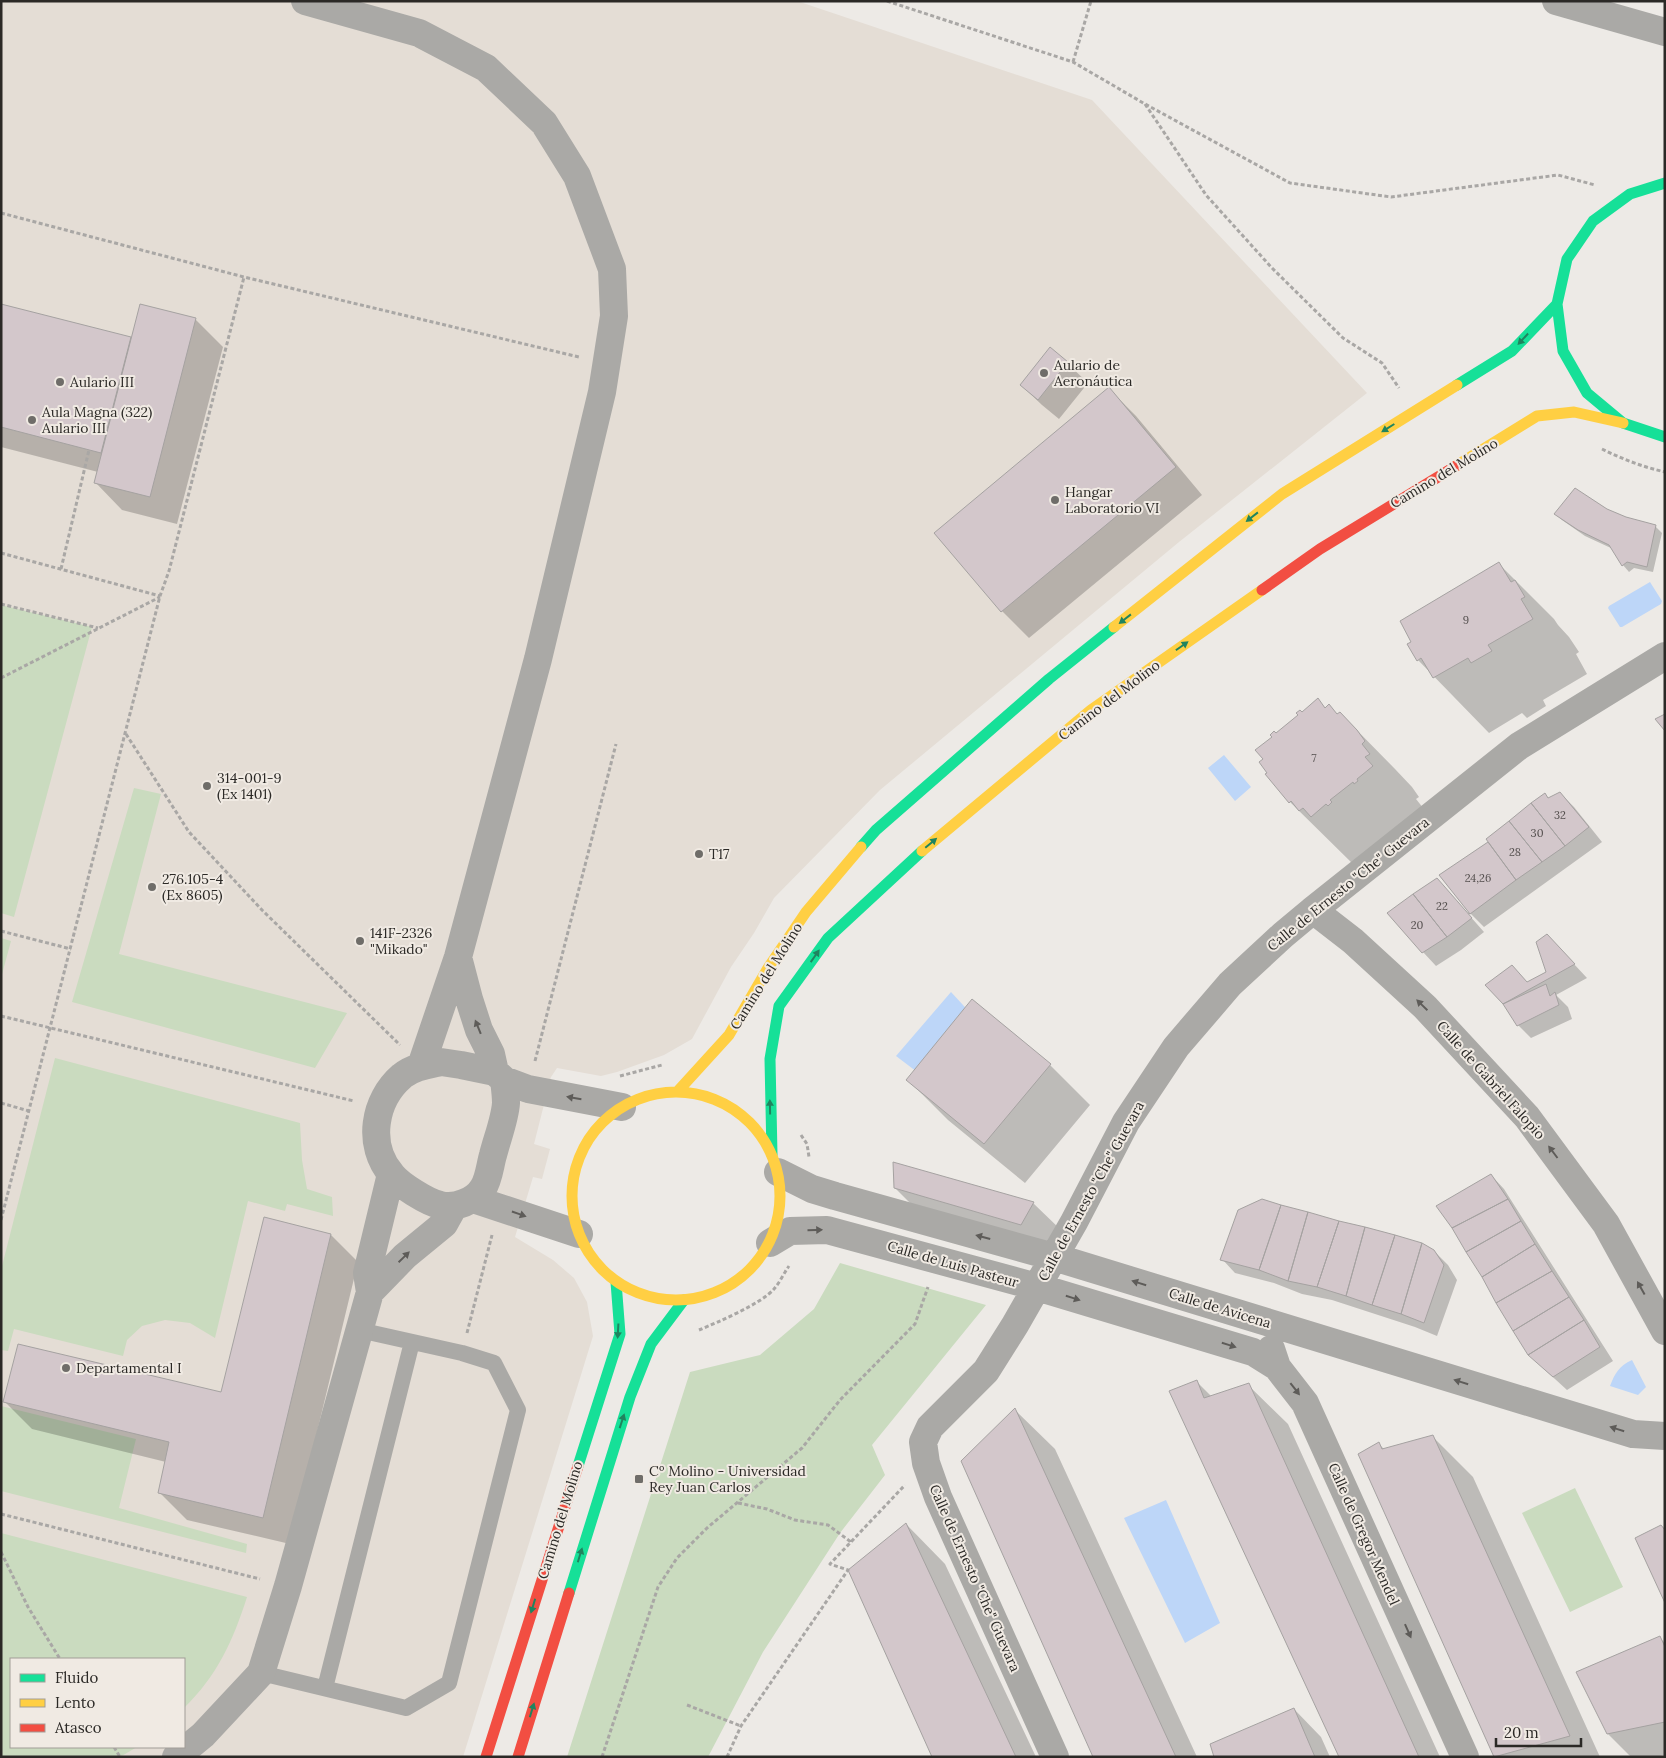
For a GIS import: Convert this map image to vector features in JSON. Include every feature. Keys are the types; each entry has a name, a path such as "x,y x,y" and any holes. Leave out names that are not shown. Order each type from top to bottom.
{"main road":[{"path":"1665,183 1630,194 1593,221 1567,259 1557,304 1564,351 1586,393 1624,423 1665,437"},
{"name":"Camino del Molino","path":"678,1091 729,1035 768,968 806,912 876,830 1049,679 1282,494 1512,352 1557,304"},
{"name":"Camino del Molino","path":"775,1164 757,1130 734,1109 708,1096 678,1091 649,1095 622,1107 603,1122 588,1141 577,1162 572,1186 572,1210 579,1234 588,1252 600,1268 616,1282 649,1297 684,1300 711,1295 735,1283 755,1265 770,1243 778,1220 781,1196 775,1164 770,1108 770,1059 779,1006 828,938 914,858 1091,710 1320,549 1537,416 1574,412 1624,423"},
{"name":"Camino del Molino","path":"486,1757 620,1334 616,1282"},
{"path":"518,1757 630,1396 651,1344 684,1300"}],"street":[{"path":"305,1 419,33 486,68 544,123 577,176 612,269 614,316 602,392 538,659 458,957 422,1066"},
{"path":"1556,1 1665,32"},
{"name":"Calle de Ernesto \"Che\" Guevara","path":"1055,1757 938,1496 926,1463 923,1442 930,1427 986,1370 1037,1288 1126,1122 1176,1046 1230,984 1313,910 1519,746 1665,656"},
{"name":"Calle de Gabriel Falopio","path":"1313,910 1353,941 1426,1008 1527,1117 1606,1224 1665,1331"},
{"path":"370,1292 404,1256 444,1224 464,1202 484,1187 506,1104 509,1081 491,1054 479,1030 466,992 458,957"},
{"path":"579,1234 499,1207 464,1202 439,1205 407,1188 391,1174 380,1154 375,1131 379,1107 389,1090 403,1075 422,1066 441,1062 461,1065 509,1081 622,1107"},
{"name":"Calle de Avicena","path":"775,1164 812,1189 1054,1257 1632,1434 1665,1436"},
{"path":"176,1757 203,1735 261,1673 288,1586 370,1292 367,1273 391,1174"},
{"name":"Calle de Luis Pasteur","path":"770,1243 790,1231 827,1230 1037,1288 1254,1352 1278,1367"},
{"name":"Calle de Gregor Mendel","path":"1296,1331 1281,1332 1273,1339 1270,1349 1278,1367 1305,1402 1465,1757"}],"lane":[{"path":"261,1673 406,1708 449,1682 518,1410 494,1363 462,1353 359,1330"},
{"path":"325,1688 412,1342"}],"path":[{"path":"887,1 1074,62 1145,104 1290,184 1391,197 1558,175 1630,194"},
{"path":"1074,62 1091,1"},
{"path":"1145,104 1206,195 1272,268 1343,338 1382,363 1415,411"},
{"path":"1,213 244,277 607,364"},
{"path":"1,1220 160,596 174,552 244,277"},
{"path":"1594,445 1616,456 1665,472"},
{"path":"61,569 89,450"},
{"path":"1,553 160,596"},
{"path":"1,678 160,596"},
{"path":"1,604 98,628"},
{"path":"126,733 189,832 262,910 422,1066"},
{"path":"509,1081 616,744"},
{"path":"1,931 71,949"},
{"path":"1,1016 379,1107"},
{"path":"1,1104 30,1110"},
{"path":"800,1134 807,1144 812,1172 812,1189"},
{"path":"462,1353 499,1207"},
{"path":"690,1333 737,1312 774,1290 793,1260 806,1230"},
{"path":"602,1757 658,1587 677,1558 707,1528 802,1448 840,1400 915,1324 928,1288 935,1259"},
{"path":"727,1757 741,1726 848,1570 830,1564 926,1463"},
{"path":"737,1503 767,1509 795,1520 828,1525 850,1542"},
{"path":"1,1514 288,1586"},
{"path":"1,1552 28,1607 59,1658"},
{"path":"687,1706 741,1726"}],"shaded area":[{"path":"1,1 797,1 1092,100 1367,393 1179,542 880,790 774,898 754,933 731,967 692,1039 664,1055 617,1072 601,1076 557,1068 551,1077 534,1144 550,1149 542,1179 533,1177 515,1237 553,1260 574,1278 587,1302 593,1336 463,1757 1,1757"}],"green space":[{"path":"1,605 92,627 14,917 1,913"},
{"path":"134,788 161,794 119,954 347,1013 315,1068 72,1002"},
{"path":"1,938 11,941 1,978"},
{"path":"55,1058 300,1123 302,1160 307,1189 332,1197 333,1216 287,1204 285,1211 248,1201 215,1338 190,1323 165,1320 142,1326 127,1340 123,1356 14,1329 8,1351 1,1350 1,1270"},
{"path":"840,1263 986,1305 872,1445 885,1475 840,1533 763,1652 708,1757 567,1757 690,1372 760,1355 814,1309"},
{"path":"1,1406 136,1439 119,1508 247,1544 246,1553 1,1491"},
{"path":"1575,1488 1623,1587 1570,1612 1522,1513"},
{"path":"1,1533 247,1597 223,1657 206,1683 185,1707 185,1658 10,1658 10,1748 135,1748 120,1757 1,1757"}],"water":[{"path":"1650,582 1662,601 1661,604 1620,627 1608,608 1609,606"},
{"path":"1224,755 1251,787 1235,801 1208,768"},
{"path":"951,992 975,1018 925,1078 896,1056"},
{"path":"1632,1360 1646,1387 1638,1395 1610,1386 1618,1370"},
{"path":"1166,1500 1220,1623 1185,1643 1124,1518"}],"building":[{"name":"Aulario III","path":"1,304 131,337 101,453 1,427"},
{"path":"140,304 196,318 150,497 94,483"},
{"name":"Aulario de Aeronáutica","path":"1050,347 1068,362 1038,400 1020,385"},
{"name":"Hangar Laboratorio VI","path":"1109,387 1176,467 1001,612 934,533"},
{"path":"1575,488 1607,509 1626,517 1656,525 1647,567 1627,562 1622,566 1609,545 1578,530 1554,514"},
{"path":"1499,562 1511,582 1515,580 1525,597 1521,599 1533,619 1488,645 1492,651 1471,663 1468,658 1433,678 1421,658 1417,661 1407,644 1411,642 1400,621"},
{"path":"1318,698 1325,708 1329,704 1337,714 1340,712 1357,730 1365,741 1362,744 1370,754 1365,757 1373,766 1357,779 1358,781 1354,784 1353,782 1330,800 1332,802 1328,806 1326,804 1311,817 1303,808 1299,811 1291,801 1289,803 1265,774 1267,773 1259,762 1263,759 1255,750 1272,737 1270,735 1274,731 1276,733 1298,715 1296,713 1300,710 1302,712"},
{"path":"1665,714 1665,731 1655,719"},
{"path":"1560,792 1589,827 1565,846 1531,803 1545,793 1548,798"},
{"path":"1531,803 1565,846 1542,862 1509,821"},
{"path":"1509,821 1542,862 1516,880 1486,839"},
{"path":"1488,842 1516,880 1470,914 1439,875"},
{"path":"1437,878 1472,918 1447,937 1413,894"},
{"path":"1413,894 1447,937 1422,953 1387,913"},
{"path":"1547,934 1575,964 1503,1004 1485,985 1512,965 1527,982 1546,972 1536,942"},
{"path":"1546,984 1550,996 1555,992 1559,1005 1517,1026 1503,1004"},
{"path":"972,999 1051,1064 984,1144 906,1080"},
{"path":"893,1162 1034,1202 1021,1225 894,1188"},
{"path":"1491,1174 1508,1199 1452,1228 1436,1206"},
{"path":"1262,1199 1281,1205 1259,1270 1220,1260 1238,1210"},
{"path":"1508,1199 1521,1221 1466,1252 1452,1228"},
{"path":"1281,1205 1308,1212 1288,1281 1259,1270"},
{"path":"1308,1212 1339,1221 1317,1287 1288,1281"},
{"name":"Departamental I","path":"264,1217 331,1234 263,1518 158,1493 169,1442 3,1402 18,1344 221,1392"},
{"path":"1339,1221 1365,1227 1346,1296 1317,1287"},
{"path":"1521,1221 1535,1244 1482,1277 1466,1252"},
{"path":"1365,1227 1395,1235 1372,1305 1346,1296"},
{"path":"1395,1235 1422,1243 1401,1314 1372,1305"},
{"path":"1422,1243 1434,1250 1444,1265 1424,1323 1401,1314"},
{"path":"1535,1244 1552,1271 1496,1303 1482,1277"},
{"path":"1552,1271 1569,1297 1513,1331 1496,1303"},
{"path":"1569,1297 1584,1320 1528,1355 1513,1331"},
{"path":"1584,1320 1600,1347 1553,1377 1528,1355"},
{"path":"1197,1380 1204,1398 1249,1383 1419,1757 1339,1757 1169,1391"},
{"path":"1015,1408 1176,1757 1093,1757 961,1461"},
{"path":"1433,1435 1570,1736 1494,1757 1358,1454 1379,1442 1382,1449"},
{"path":"906,1523 1016,1757 932,1757 848,1570"},
{"path":"1661,1525 1665,1530 1665,1603 1635,1538"},
{"path":"1660,1636 1665,1647 1665,1722 1607,1734 1576,1672"},
{"path":"1294,1708 1315,1757 1214,1757 1210,1744"}],"traffic: fast":[{"path":"1665,183 1630,194 1593,221 1567,259 1557,304 1563,351 1587,393 1623,423 1665,437"},
{"path":"1457,385 1512,351 1557,304"},
{"path":"861,847 876,830 1049,679 1114,627"},
{"path":"772,1155 770,1059 779,1006 828,938 922,851"},
{"path":"578,1466 620,1334 616,1282"},
{"path":"569,1593 630,1397 651,1344 684,1300"}],"traffic: slow":[{"path":"1114,627 1282,494 1457,385"},
{"path":"1456,466 1537,416 1574,412 1623,423"},
{"path":"922,851 1091,710 1262,590"},
{"path":"678,1091 729,1035 768,968 806,912 861,847"},
{"path":"666,1092 686,1092 706,1096 725,1104 750,1122 768,1147 772,1156 780,1186 780,1196 776,1226 772,1236 768,1245 750,1270 725,1288 706,1296 686,1300 666,1300 646,1296 627,1288 602,1270 584,1245 576,1226 572,1206 572,1186 576,1166 584,1147 602,1122 627,1104 646,1096 666,1092"}],"traffic: jam":[{"path":"1262,590 1320,549 1456,466"},
{"path":"486,1757 578,1466"},
{"path":"518,1757 569,1593"}],"place":[{"name":"Aulario de Aeronáutica","path":"1044,373"},
{"name":"Aulario III","path":"60,382"},
{"name":"Aula Magna (322) Aulario III","path":"32,420"},
{"name":"Hangar Laboratorio VI","path":"1055,500"},
{"name":"314-001-9 (Ex 1401)","path":"207,786"},
{"name":"T17","path":"699,854"},
{"name":"276.105-4 (Ex 8605)","path":"152,887"},
{"name":"141F-2326 \"Mikado\"","path":"360,941"},
{"name":"Departamental I","path":"66,1368"},
{"name":"Cº Molino - Universidad Rey Juan Carlos","path":"639,1479"}]}
